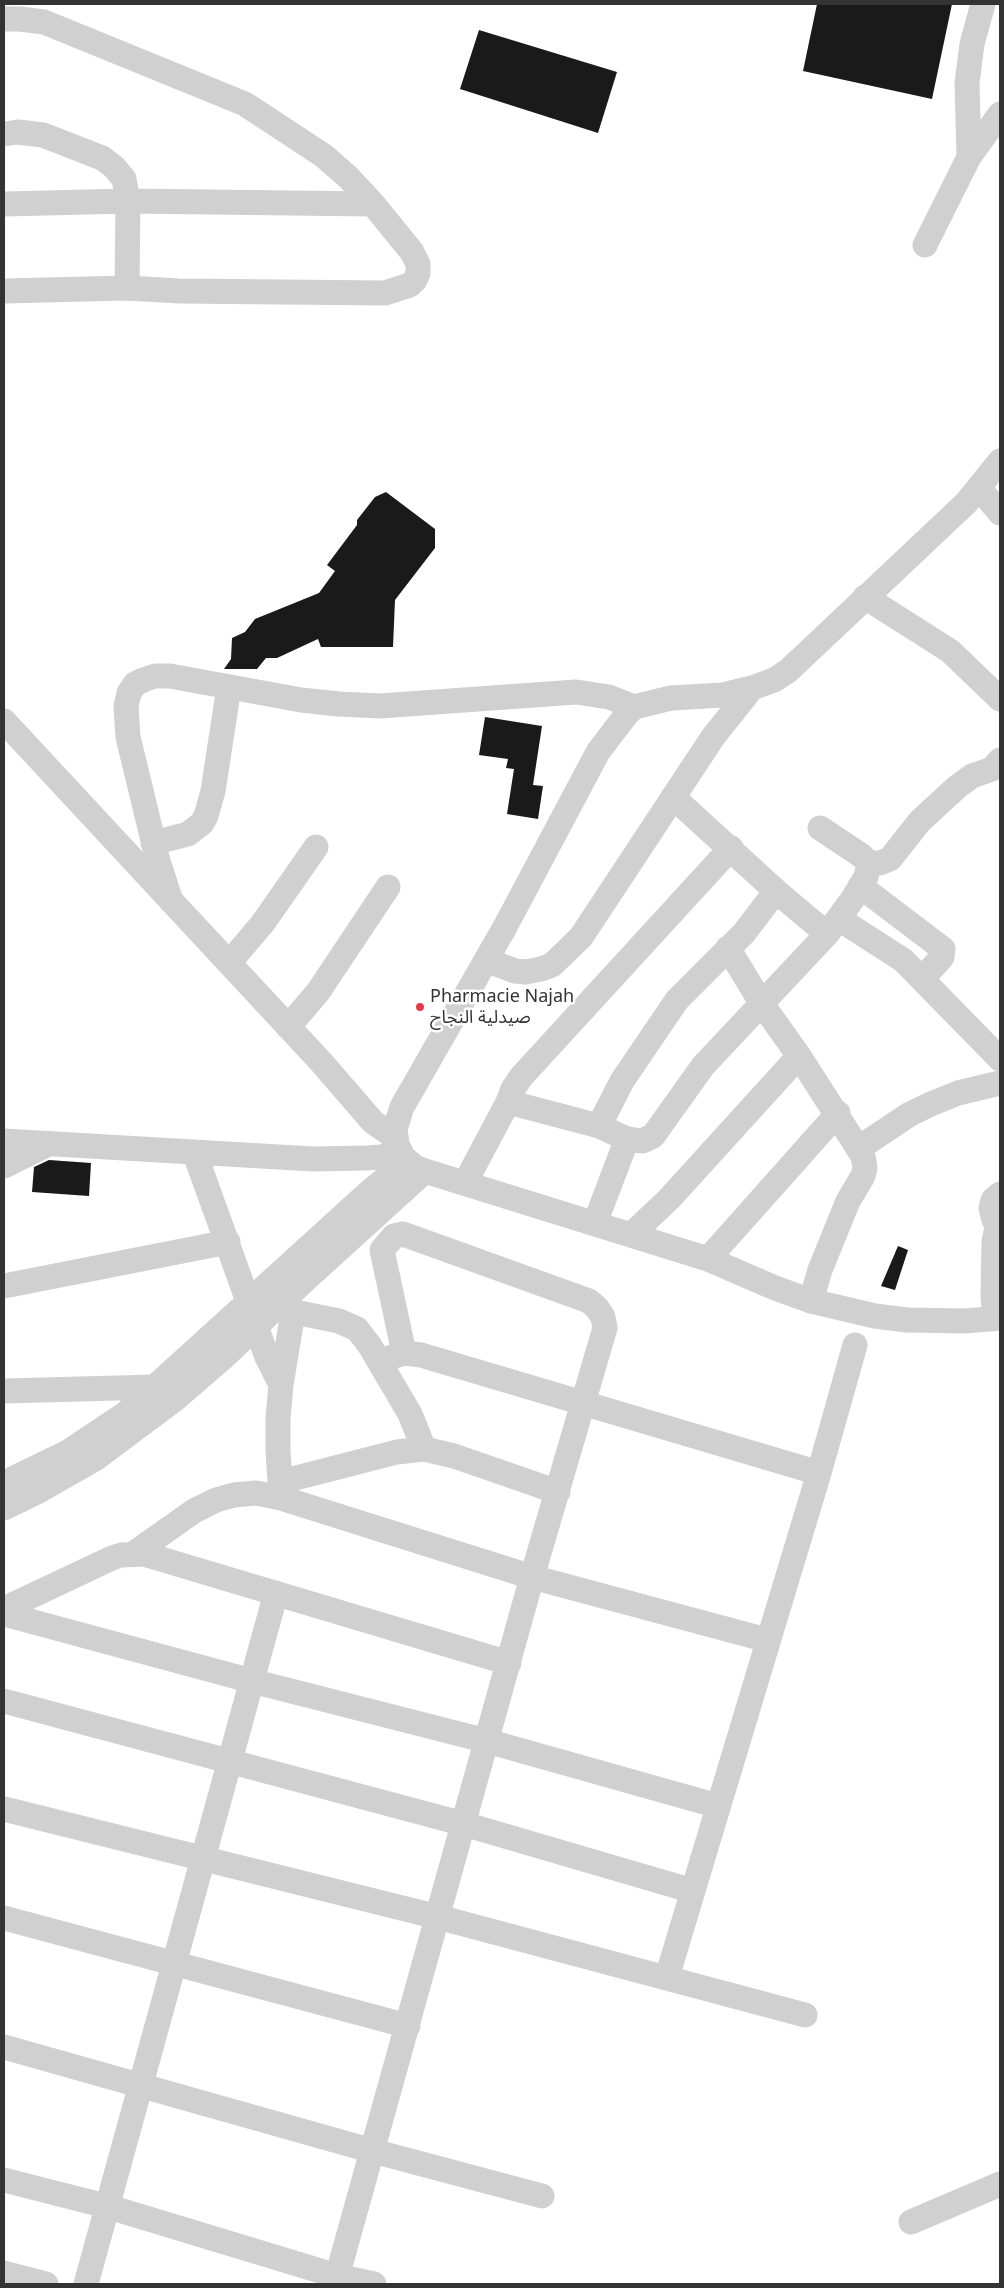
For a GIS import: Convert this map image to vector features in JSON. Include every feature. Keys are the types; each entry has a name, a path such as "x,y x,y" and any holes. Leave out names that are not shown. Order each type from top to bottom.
{"street":[{"path":"969,157 967,83 972,44 983,4"},
{"path":"4,19 49,13 245,104 324,156 374,204 412,252 418,264 418,273 415,280 401,289 384,293 179,291 127,288 4,291"},
{"path":"926,244 969,157 1000,114"},
{"path":"4,134 18,132 43,136 102,158 114,167 124,179 128,201 127,288"},
{"path":"4,204 128,201 374,204"},
{"path":"407,1155 395,1130 402,1107 486,960 598,752 615,727 634,707 671,698 723,695 774,680 788,671 945,523 1000,461"},
{"path":"978,488 1000,513"},
{"path":"865,597 950,651 1000,700"},
{"path":"171,901 153,843 128,736 126,706 129,693 135,684 155,676 292,699 380,706 576,692 609,697 634,707"},
{"path":"153,843 188,834 202,823 206,816 214,791 229,687"},
{"path":"486,960 515,971 526,972 552,965 581,937 713,737 752,688"},
{"path":"4,721 288,1027 373,1122 407,1155 465,1183 708,1259 775,1288 811,1301 875,1316 907,1320 965,1321 998,1318 993,1273 995,1234 999,1226 994,1220 991,1208 993,1200 1000,1194"},
{"path":"820,828 862,856 869,863 880,863 890,859 920,822 957,787 972,776 992,769 1000,760"},
{"path":"672,797 731,848 776,891 833,926 891,950 923,978 1000,1060"},
{"path":"229,963 263,923 316,847"},
{"path":"465,1183 513,1089 522,1077 731,848"},
{"path":"508,1102 599,1126 627,1139 642,1141 652,1136 703,1066 833,926 868,872 869,863"},
{"path":"860,886 943,949 942,957 923,978"},
{"path":"288,1027 318,992 388,887"},
{"path":"599,1126 622,1081 677,1000 755,921 776,891"},
{"path":"728,948 762,1004 838,1113 859,1148 864,1163 863,1176 848,1201 820,1270 811,1301"},
{"path":"632,1234 670,1199 799,1056"},
{"path":"859,1148 910,1114 931,1104 958,1093 1000,1084"},
{"path":"708,1259 838,1113"},
{"path":"595,1223 627,1139"},
{"path":"4,1141 195,1154 344,1160 407,1155"},
{"path":"4,1166 47,1145"},
{"path":"195,1154 248,1301"},
{"path":"4,1483 68,1452 125,1414 407,1155"},
{"path":"4,1508 39,1491 95,1459 174,1400 256,1326 284,1310 407,1155"},
{"path":"336,2280 532,1577 605,1328 603,1317 589,1300 403,1234 394,1236 382,1250 404,1353"},
{"path":"4,1286 228,1242"},
{"path":"284,1310 349,1324 364,1336 410,1414 424,1449"},
{"path":"281,1490 278,1450 284,1310"},
{"path":"256,1326 267,1357 281,1385"},
{"path":"667,1977 767,1640 819,1473 855,1345"},
{"path":"380,1361 404,1353 421,1356 819,1473"},
{"path":"4,1391 155,1387"},
{"path":"133,1554 194,1511 216,1500 234,1495 281,1490 397,1452 424,1449 454,1456 558,1492"},
{"path":"281,1490 532,1577 767,1640"},
{"path":"4,1609 112,1558 133,1554 154,1557 509,1663"},
{"path":"86,2284 276,1593"},
{"path":"4,1614 252,1681 487,1741 718,1806"},
{"path":"4,1701 464,1824 693,1891"},
{"path":"4,1809 438,1917 805,2015"},
{"path":"4,1918 408,2026"},
{"path":"4,2046 373,2151 542,2196"},
{"path":"4,2180 106,2206 336,2280 374,2284"},
{"path":"911,2222 1000,2184"},
{"path":"4,2272 46,2284"}],"building":[{"path":"817,4 952,4 932,99 803,71"},
{"path":"479,30 617,72 598,133 460,89"},
{"path":"386,492 435,529 435,548 395,600 393,647 321,647 318,639 277,658 266,658 257,669 224,669 231,659 232,638 245,632 255,619 319,593 335,571 327,565 375,497"},
{"path":"485,717 542,726 533,785 543,786 538,819 507,814 514,769 506,768 508,759 479,755"},
{"path":"49,1160 91,1163 89,1196 32,1192 34,1167"},
{"path":"898,1246 908,1250 895,1290 881,1286"}],"place":[{"name":"Pharmacie Najah صيدلية النجاح","path":"420,1007"}]}
